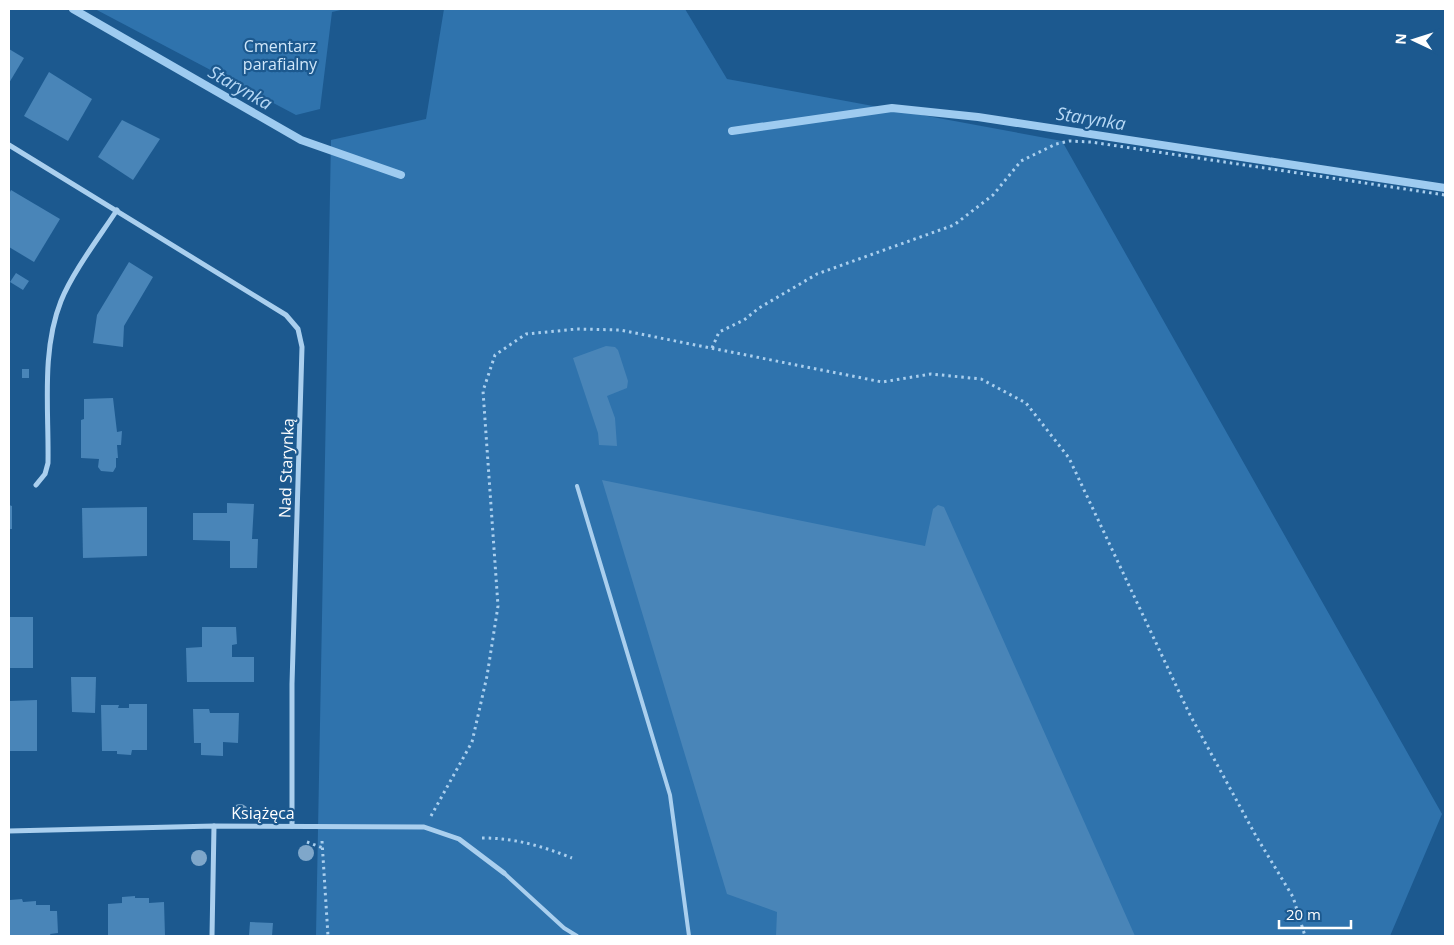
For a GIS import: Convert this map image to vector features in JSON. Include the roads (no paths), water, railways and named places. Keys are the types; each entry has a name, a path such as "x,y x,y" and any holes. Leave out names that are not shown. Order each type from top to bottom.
{"street":[{"name":"Nad Starynką","path":"9,145 286,315 298,329 302,347 292,684 292,826"},
{"path":"36,484 45,474 48,463 48,374 57,313 66,292 117,210"},
{"path":"212,936 214,826"},
{"name":"Książęca","path":"9,831 214,826 424,827 459,839 504,872"}],"lane":[{"path":"577,486 670,795 688,936"},
{"path":"504,872 564,928 578,936"}],"waterway":[{"name":"Starynka","path":"73,9 301,140 401,175"},
{"name":"Starynka","path":"732,131 892,108 978,117 1445,188"}],"park label":[{"name":"Cmentarz parafialny","path":"280,55"}]}
